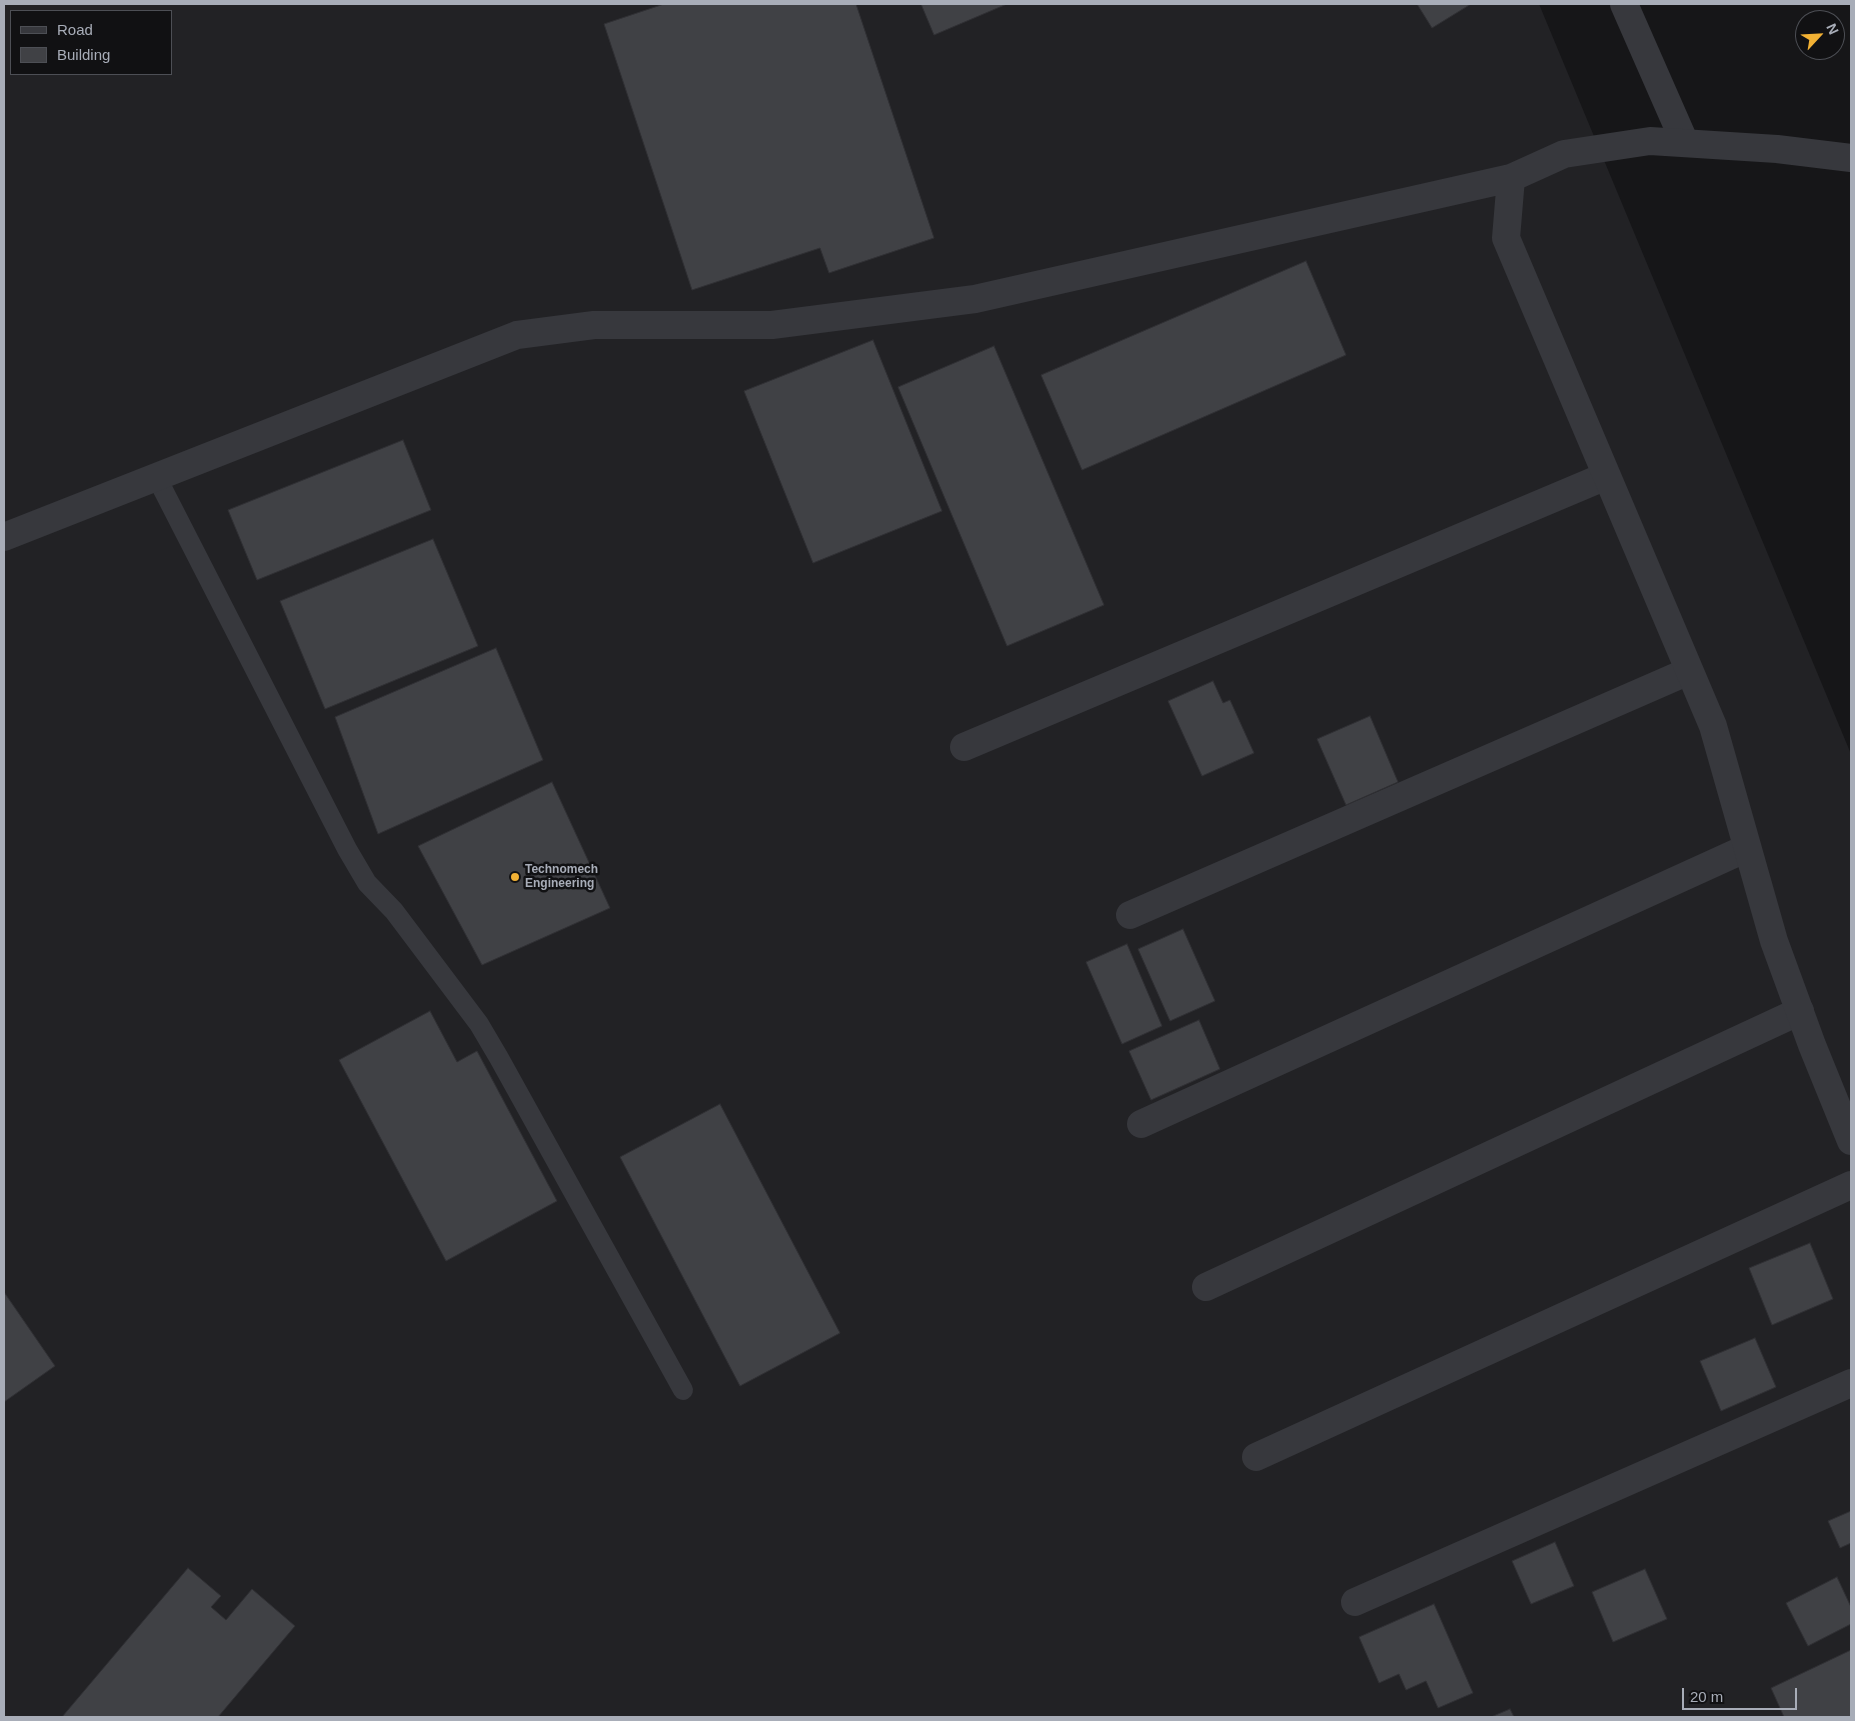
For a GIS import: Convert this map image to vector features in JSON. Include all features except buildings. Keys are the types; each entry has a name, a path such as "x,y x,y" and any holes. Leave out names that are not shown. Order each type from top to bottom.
{"street":[{"path":"1624,4 1685,143"},
{"path":"4,537 517,335 594,325 772,325 975,299 1511,178 1564,154 1650,140 1777,149 1851,158"},
{"path":"1511,178 1506,238 1713,726 1774,941 1851,1141"},
{"path":"964,747 1606,476"},
{"path":"1130,915 1689,671"},
{"path":"1141,1124 1747,848"},
{"path":"1206,1287 1800,1011"},
{"path":"1256,1456 1851,1185"},
{"path":"1355,1602 1851,1383"}],"lane":[{"path":"156,478 347,849 367,883 394,911 479,1024 683,1390"}],"shaded area":[{"path":"4,4 1539,4 1851,754 1851,1717 4,1717"}],"place":[{"name":"Technomech Engineering","path":"515,877"}]}
